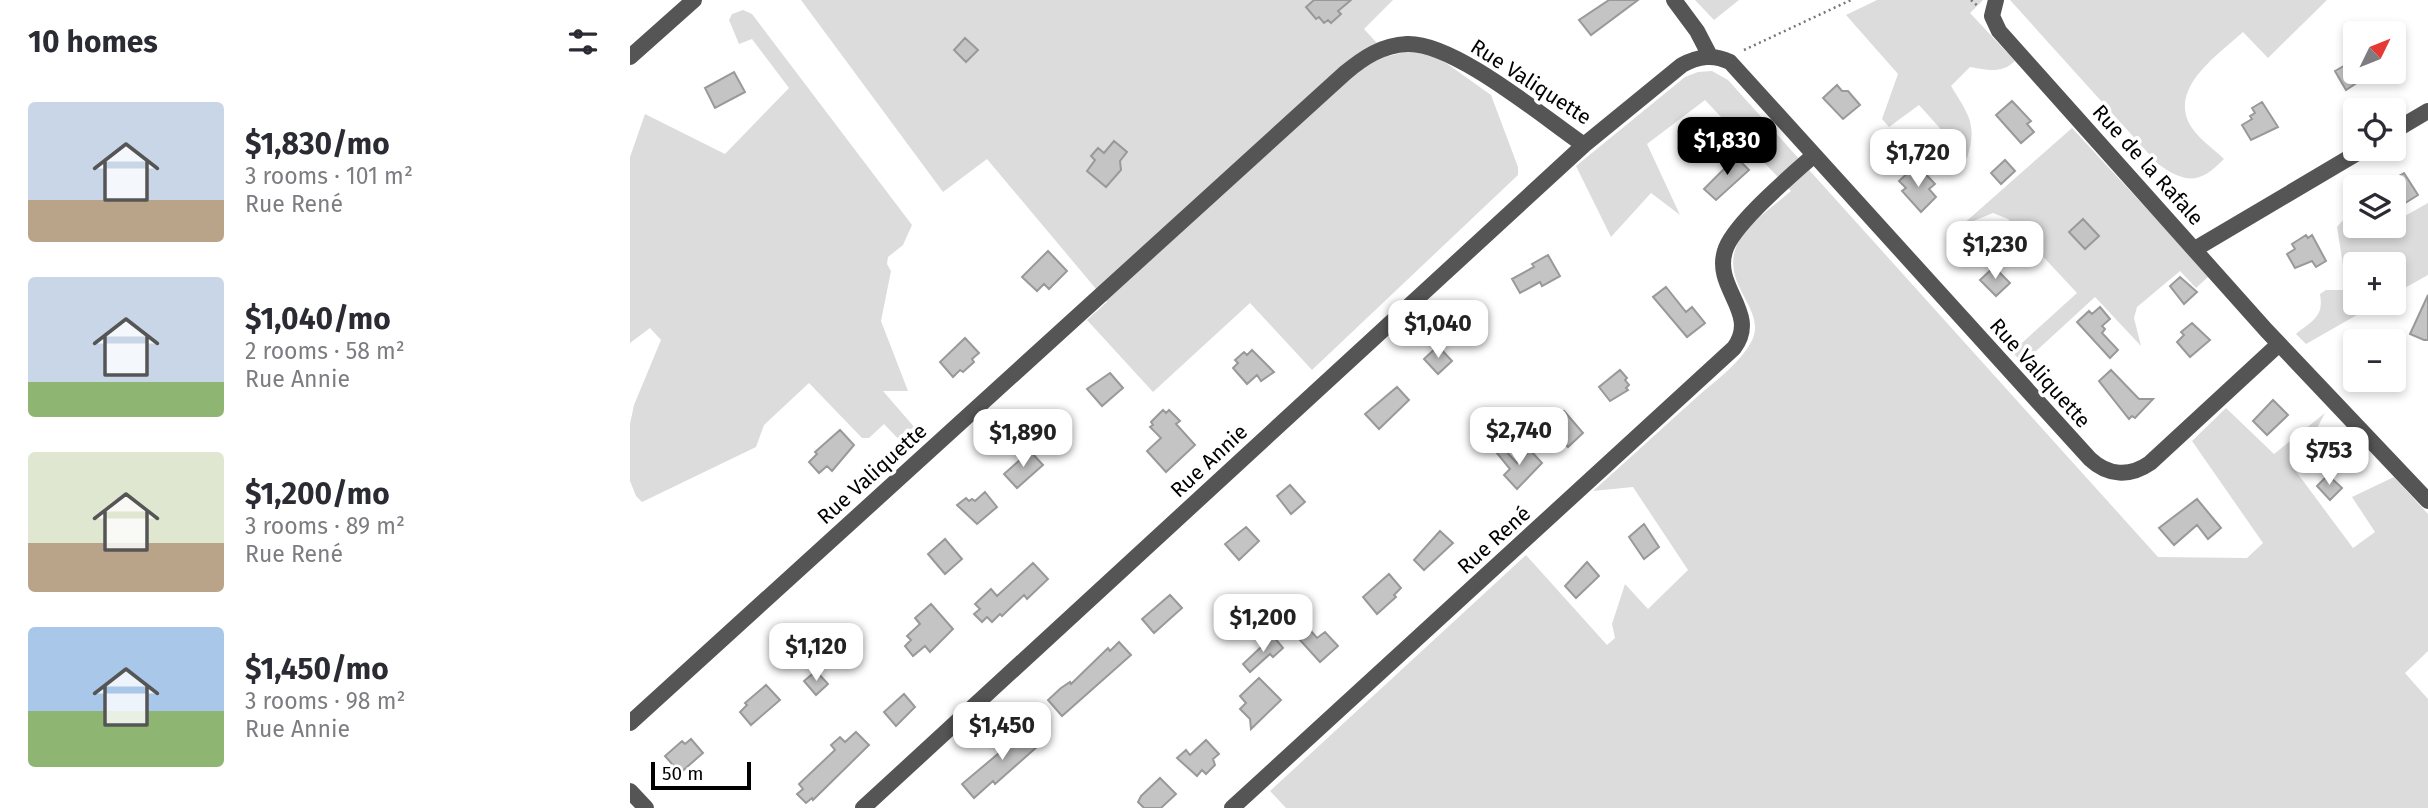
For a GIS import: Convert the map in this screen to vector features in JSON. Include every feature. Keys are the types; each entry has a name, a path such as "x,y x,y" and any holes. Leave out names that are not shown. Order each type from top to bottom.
{"street":[{"path":"630,57 694,0"},
{"path":"1674,0 1697,31 1710,56"},
{"name":"Rue de la Rafale","path":"1994,5 1995,27 2280,344"},
{"name":"Rue Valiquette","path":"630,723 1335,82 1369,55 1389,47 1410,43 1440,50 1472,68 1584,145 1682,65 1710,56 1723,59 1736,67 2090,459 2107,471 2134,472 2150,463 2280,344"},
{"path":"2406,124 2428,111"},
{"name":"Rue Annie","path":"863,808 1584,145"},
{"name":"Rue René","path":"1232,808 1734,348 1742,334 1743,319 1724,277 1722,261 1726,246 1746,221 1814,155"},
{"path":"2195,249 2344,161"},
{"path":"2280,344 2428,501"},
{"path":"630,791 646,808"}],"path":[{"path":"1744,50 1851,0"}],"shaded area":[{"path":"801,0 1393,0 1364,29 1389,56 1405,52 1425,53 1446,63 1491,95 1518,167 1518,175 1312,370 1250,303 1153,392 1087,320 1107,302 987,159 943,192"},
{"path":"1695,0 1739,0 1714,20"},
{"path":"1877,0 1983,0 1970,13 2015,61 2000,69 1970,67 1951,86 1970,120 1972,136 1967,158 1919,105 1889,127 1882,119 1898,74 1846,15"},
{"path":"2010,0 2327,0 2268,58 2243,32 2198,74 2185,100 2186,114 2195,132 2224,159 2200,177 2185,178 2158,164"},
{"path":"743,10 752,14 912,225 903,245 888,257 887,264 891,271 881,321 908,391 883,391 922,436 908,449 884,424 869,438 862,438 809,383 764,425 756,447 642,502 636,496 630,481 630,424 634,405 661,340 650,328 630,343 630,157 645,114 725,154 789,88 752,39 739,44 729,20 732,14"},
{"path":"1712,71 1728,80 2158,557 2247,558 2263,543 2192,441 2226,408 2274,454 2325,413 2295,470 2353,548 2375,532 2352,497 2394,477 2428,514 2428,651 2405,673 2428,699 2428,808 1286,808 1270,791 1526,555 1607,645 1615,638 1612,624 1625,584 1648,609 1688,570 1633,487 1593,491 1725,373 1750,344 1755,331 1754,319 1738,283 1734,255 1740,239 1750,226 1791,191 1705,100 1647,144 1680,215 1651,193 1611,237 1576,166 1685,77"},
{"path":"2072,128 2209,276 2196,288 2180,271 2137,307 2134,318 2141,346 2095,297 2023,363 2012,352 2077,293 2008,219 1993,213 1961,226"},
{"path":"2428,203 2428,275 2406,287 2406,252 2343,252 2343,265 2337,227 2343,220 2343,238 2406,238 2406,215"},
{"path":"2326,290 2343,290 2343,315 2357,315 2306,344 2296,334 2319,313 2320,294"}],"building":[{"path":"1314,0 1351,0 1338,11 1341,14 1331,23 1328,20 1324,23 1319,17 1316,19 1306,7"},
{"path":"1609,0 1638,0 1591,35 1579,20"},
{"path":"965,38 978,50 966,62 954,50"},
{"path":"2343,66 2343,84 2355,84 2346,90 2335,71"},
{"path":"734,72 745,92 715,108 705,88"},
{"path":"1837,85 1842,91 1848,91 1860,105 1843,119 1823,98"},
{"path":"2012,101 2031,121 2027,124 2034,132 2021,143 1996,115"},
{"path":"2262,102 2278,127 2251,140 2242,125 2252,119 2250,116 2255,113 2252,108"},
{"path":"1937,135 1948,147 1935,158 1925,146"},
{"path":"1114,141 1127,152 1120,161 1121,170 1106,187 1087,171 1095,160 1091,156 1098,148 1104,153"},
{"path":"1733,154 1749,170 1716,200 1704,189 1728,165 1725,161"},
{"path":"2005,160 2015,171 2001,184 1991,173"},
{"path":"1919,167 1935,184 1929,189 1936,197 1921,212 1902,191 1906,188 1899,181 1911,170 1914,172"},
{"path":"2406,176 2418,195 2406,202"},
{"path":"2083,219 2099,236 2085,249 2069,232"},
{"path":"2306,235 2308,238 2312,235 2326,261 2316,267 2312,261 2295,268 2287,254 2295,249 2292,244"},
{"path":"1992,243 2002,253 1990,265 1980,254"},
{"path":"1048,251 1067,271 1049,289 1044,284 1037,291 1022,277"},
{"path":"1548,255 1560,276 1542,286 1540,282 1520,293 1512,279 1534,267 1532,264"},
{"path":"1994,267 2010,283 1996,296 1980,280"},
{"path":"2180,277 2197,292 2184,304 2170,286"},
{"path":"1666,287 1686,312 1692,307 1705,323 1687,337 1653,297"},
{"path":"2428,295 2428,340 2424,340 2410,334"},
{"path":"2100,307 2110,319 2102,326 2105,329 2102,333 2118,350 2110,358 2077,322 2089,311 2092,314"},
{"path":"2192,323 2210,340 2190,357 2177,342 2184,335 2181,332"},
{"path":"965,338 979,353 972,359 974,362 953,377 940,362"},
{"path":"1438,346 1452,361 1438,374 1424,359"},
{"path":"1252,350 1274,372 1261,381 1257,375 1247,384 1233,368 1238,363 1235,360 1244,352 1247,355"},
{"path":"1620,370 1627,378 1625,380 1629,385 1626,388 1628,390 1610,401 1599,387"},
{"path":"2111,370 2139,399 2153,399 2135,418 2132,416 2129,419 2099,381"},
{"path":"1110,373 1123,388 1102,406 1087,389"},
{"path":"1397,387 1409,400 1379,429 1365,414"},
{"path":"2273,400 2288,415 2267,435 2253,421"},
{"path":"1163,410 1166,413 1169,410 1180,421 1176,424 1195,445 1166,472 1147,451 1161,438 1150,427 1153,425 1151,422"},
{"path":"1564,411 1583,433 1568,447 1548,426"},
{"path":"840,430 854,445 832,471 827,466 819,473 809,462 817,454 815,452"},
{"path":"1502,447 1517,463 1530,450 1542,463 1517,489 1504,475 1510,469 1496,452"},
{"path":"1030,451 1043,465 1017,488 1004,474"},
{"path":"2328,475 2342,488 2330,500 2317,486"},
{"path":"1290,485 1305,502 1291,514 1277,496"},
{"path":"985,492 997,507 977,524 957,505 966,498 975,501"},
{"path":"2197,499 2221,528 2208,539 2197,525 2174,545 2159,528"},
{"path":"1644,524 1659,547 1644,559 1629,537"},
{"path":"1246,527 1259,541 1239,560 1225,544"},
{"path":"1440,531 1453,543 1424,570 1414,560"},
{"path":"945,539 962,559 945,574 928,554"},
{"path":"1587,562 1599,576 1576,598 1565,586"},
{"path":"1033,563 1048,579 1027,599 1024,595 992,622 987,617 982,622 974,614 980,609 975,604 991,589 997,596"},
{"path":"1389,574 1401,588 1394,595 1396,597 1377,614 1363,597"},
{"path":"1170,595 1182,608 1154,633 1142,619"},
{"path":"931,604 953,629 930,652 925,646 913,656 905,646 911,640 907,636 920,624 915,618"},
{"path":"819,628 838,647 821,662 810,649 805,649 805,641"},
{"path":"1310,630 1317,638 1325,632 1338,646 1320,662 1300,640"},
{"path":"1273,636 1283,648 1273,657 1270,654 1250,672 1243,664"},
{"path":"1119,642 1131,655 1062,716 1048,700 1061,688 1070,682 1071,684 1108,648 1110,651"},
{"path":"816,671 828,684 816,695 804,681"},
{"path":"1259,678 1281,700 1251,729 1250,719 1240,709 1246,703 1240,696"},
{"path":"766,685 780,700 751,725 740,712 747,705 745,703"},
{"path":"904,694 915,707 896,726 884,712"},
{"path":"1019,725 1038,746 995,784 993,781 974,798 962,784 1011,743 1008,740 1012,736 1010,734"},
{"path":"856,732 869,745 813,800 812,798 806,803 797,794 803,789 799,784 835,750 831,745 840,737 845,742"},
{"path":"691,739 703,753 680,773 665,756 682,741 685,744"},
{"path":"1206,740 1219,754 1213,759 1215,765 1206,774 1202,770 1197,776 1177,758 1186,750 1190,755"},
{"path":"1160,778 1176,794 1161,808 1144,808 1138,802 1141,796"}]}
